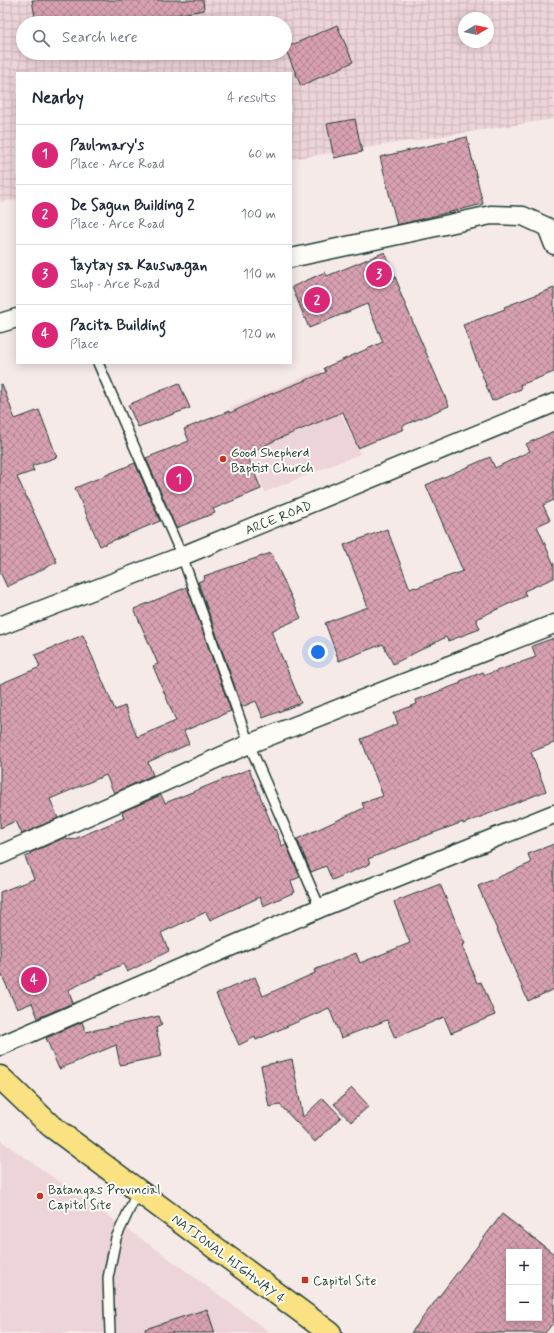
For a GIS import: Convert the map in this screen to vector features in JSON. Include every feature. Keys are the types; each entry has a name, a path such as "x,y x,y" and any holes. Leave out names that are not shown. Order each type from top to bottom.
{"main road":[{"name":"NATIONAL HIGHWAY 4","path":"0,1077 51,1126 330,1333"}],"street":[{"path":"292,258 491,215 523,216 546,226 554,245"},
{"path":"0,323 16,318"},
{"name":"ARCE ROAD","path":"0,626 182,556 554,403"},
{"path":"0,855 249,744 554,624"},
{"path":"0,1046 320,908 554,814"}],"lane":[{"path":"98,364 182,556 249,744 320,908"},
{"path":"110,1333 108,1278 116,1238 138,1191"}],"shaded area":[{"path":"0,0 554,0 554,119 292,159 292,72 16,72 16,200 0,202"},
{"path":"320,370 360,454 265,492 230,408"},
{"name":"Batangas Provincial Capitol Site","path":"0,1140 160,1252 271,1333 0,1333"}],"building":[{"path":"32,0 203,0 204,10 169,16 35,16"},
{"path":"337,25 353,62 301,86 290,60 292,60 292,45"},
{"path":"355,119 362,152 334,158 327,124"},
{"path":"467,137 483,204 397,225 380,157"},
{"path":"385,252 400,289 399,290 449,406 402,426 404,429 358,448 343,412 278,439 247,454 261,489 213,509 215,513 176,528 146,458 189,441 184,429 229,411 230,413 268,395 326,372 324,368 383,342 367,304 309,328 292,287 325,272 327,276"},
{"path":"554,288 554,372 520,385 521,389 492,401 463,325 505,309 504,307"},
{"path":"179,383 190,408 138,427 128,405"},
{"path":"2,384 15,419 39,410 57,457 32,466 34,471 17,477 57,562 7,587 0,572 0,385"},
{"path":"554,431 554,500 543,505 550,520 537,526 554,565 554,578 524,591 526,596 476,619 480,629 448,641 446,637 393,664 383,644 339,661 325,623 368,607 344,545 387,529 410,589 463,571 426,485 490,457 495,468 530,451 526,444"},
{"path":"135,463 160,521 100,546 75,488"},
{"path":"271,553 301,618 271,631 301,703 263,718 256,701 242,707 198,582 205,579 204,576"},
{"path":"187,587 231,711 184,731 189,744 148,762 153,775 114,793 106,775 50,799 58,818 22,834 16,821 0,828 0,684 40,667 35,655 83,635 115,710 125,706 137,737 176,721 153,666 158,664 134,609"},
{"path":"554,638 554,743 531,752 546,791 463,824 463,822 409,842 368,859 370,864 332,880 326,866 311,872 297,839 364,808 362,803 383,796 361,739 398,724 394,713 417,704 416,700 461,683 460,681 483,672 485,675 536,657 532,646"},
{"path":"249,769 274,830 275,829 282,846 286,844 300,877 291,881 295,892 263,906 260,897 210,920 206,912 161,933 169,951 127,972 123,964 68,990 73,1003 38,1018 32,1003 17,1009 0,971 0,892 34,879 25,857 30,855 30,853 66,837 67,840 72,840 124,818 122,812 161,795 165,803"},
{"path":"554,844 554,989 528,1001 478,886 531,863 528,854"},
{"path":"440,884 465,944 462,945 477,983 481,982 495,1015 451,1033 444,1017 395,1038 387,1020 341,1038 329,1008 256,1040 255,1037 239,1045 216,994 255,977 263,996 315,973 314,970 356,953 360,963 410,943 394,902"},
{"path":"159,1016 162,1025 156,1028 162,1056 120,1065 116,1045 59,1069 46,1038 82,1022 86,1032"},
{"path":"292,1059 303,1117 323,1098 341,1117 315,1142 280,1105 269,1107 261,1066"},
{"path":"352,1088 369,1106 351,1122 334,1104"},
{"path":"502,1214 554,1254 554,1322 545,1333 411,1333"},
{"path":"207,1309 215,1333 146,1333 145,1329"}],"place":[{"name":"Taytay sa Kauswagan","path":"379,274"},
{"name":"De Sagun Building 2","path":"317,300"},
{"name":"Good Shepherd Baptist Church","path":"223,459"},
{"name":"Paulmary's","path":"179,479"},
{"name":"Pacita Building","path":"34,980"},
{"name":"Batangas Provincial Capitol Site","path":"40,1196"},
{"name":"Capitol Site","path":"305,1280"}]}
